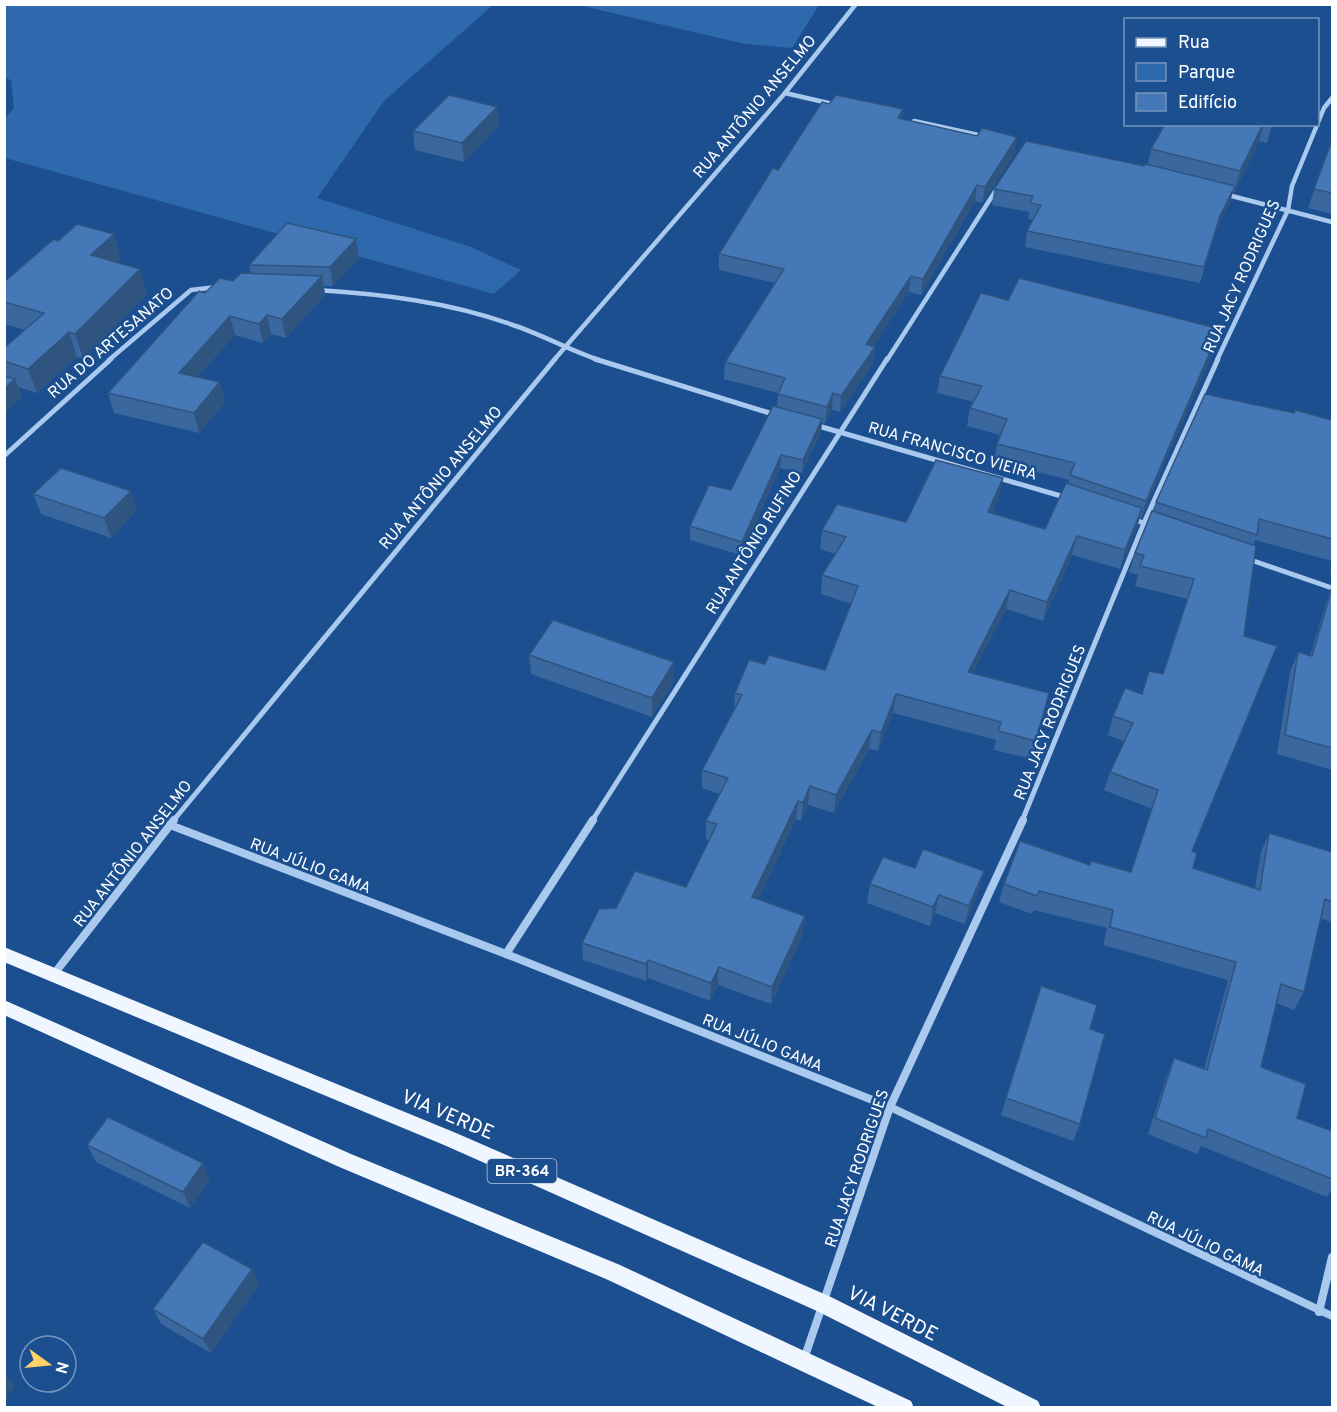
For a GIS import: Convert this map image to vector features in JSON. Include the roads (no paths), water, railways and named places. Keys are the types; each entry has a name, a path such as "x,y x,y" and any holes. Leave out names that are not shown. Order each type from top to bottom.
{"main road":[{"name":"VIA VERDE","path":"4,954 450,1139 824,1304 1031,1407"},
{"path":"4,1007 344,1160 613,1272 904,1407"}],"street":[{"name":"RUA ANTÔNIO ANSELMO","path":"54,974 170,825 564,348 784,93 856,4"},
{"path":"784,93 842,106"},
{"name":"RUA JACY RODRIGUES","path":"1319,120 1324,108 1332,98"},
{"path":"910,120 990,138"},
{"name":"RUA JACY RODRIGUES","path":"803,1362 890,1107 1036,792 1144,523 1257,272 1288,210 1292,186 1317,126"},
{"name":"RUA ANTÔNIO RUFINO","path":"506,954 999,185"},
{"path":"1219,193 1332,222"},
{"name":"RUA DO ARTESANATO","path":"4,456 176,301 191,290 219,287"},
{"path":"309,289 397,296 454,307 537,333 564,348 684,389 783,416"},
{"name":"RUA FRANCISCO VIEIRA","path":"806,423 1021,483 1077,501"},
{"path":"1122,516 1156,527"},
{"path":"1244,558 1332,588"},
{"name":"RUA JÚLIO GAMA","path":"170,825 506,954 890,1107 1332,1317"},
{"path":"1319,1312 1332,1257"}]}
